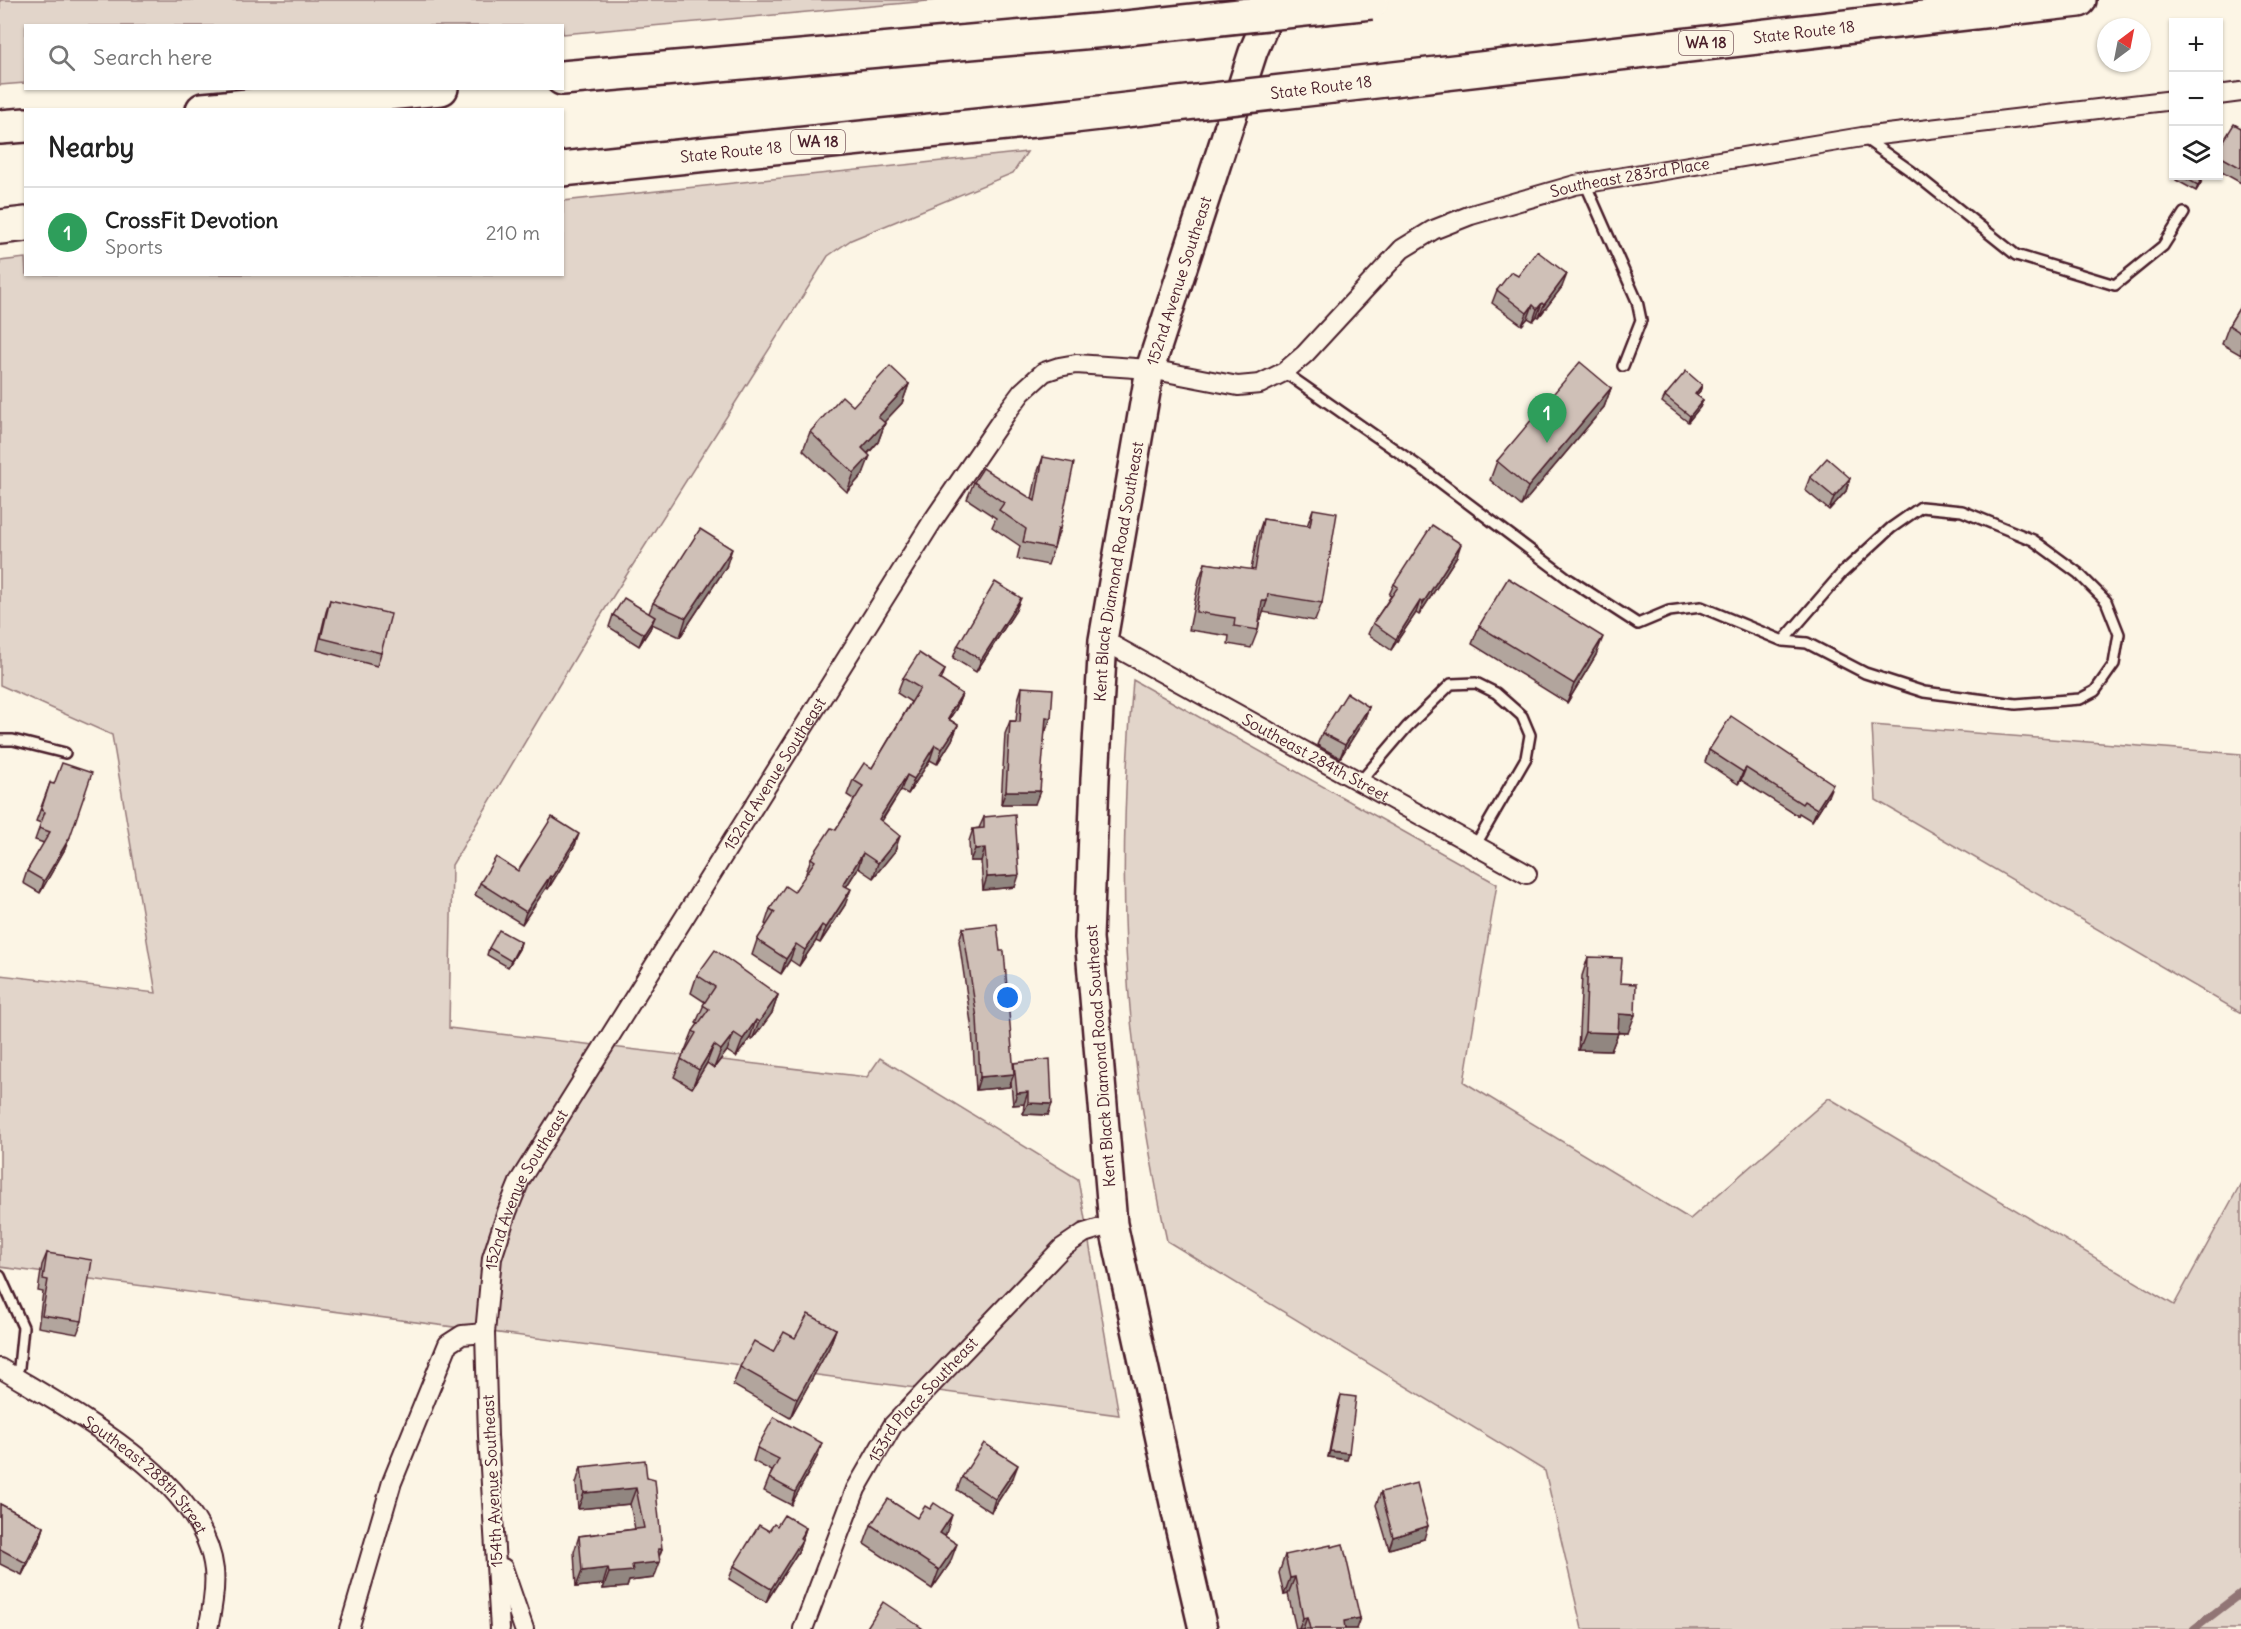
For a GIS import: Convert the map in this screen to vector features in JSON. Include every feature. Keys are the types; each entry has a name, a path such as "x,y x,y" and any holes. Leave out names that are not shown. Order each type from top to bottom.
{"highway":[{"name":"State Route 18","path":"564,169 1074,116 2079,0"},
{"path":"564,78 1117,28 1382,1"},
{"path":"225,108 419,90"},
{"path":"0,128 24,125"},
{"path":"0,227 24,224"}],"street":[{"name":"152nd Avenue Southeast","path":"485,1334 492,1258 520,1180 932,522 975,458 1022,392 1044,372 1076,364 1150,369 1253,52 1275,0"},
{"path":"2223,94 2241,92"},
{"name":"Southeast 283rd Place","path":"1150,369 1238,386 1260,384 1284,372 1305,354 1386,264 1416,240 1433,230 1471,215 1585,183 1862,137 2169,101"},
{"name":"Kent Black Diamond Road Southeast","path":"1150,369 1103,640 1089,938 1113,1224 1203,1629"},
{"name":"Southeast 284th Street","path":"1103,640 1527,874"},
{"name":"153rd Place Southeast","path":"803,1629 856,1489 893,1425 1062,1248 1084,1233 1113,1224"},
{"path":"349,1629 392,1482 448,1344 462,1335 485,1334"},
{"name":"154th Avenue Southeast","path":"485,1334 488,1436 497,1551 500,1629"},
{"name":"Southeast 288th Street","path":"4,1372 131,1450 167,1483 188,1509 204,1535 214,1569 213,1602 208,1629"},
{"path":"497,1551 524,1629"}],"lane":[{"path":"1862,137 1911,171 2016,255 2115,285 2163,246 2184,213"},
{"path":"1585,183 1639,310 1641,320 1623,366"},
{"path":"1284,372 1424,471 1570,580 1638,624 1669,611 1701,607 1783,641 1807,643 1865,673 1924,692 2016,704 2080,699 2095,691 2114,664 2119,634 2106,601 2078,573 2033,540 1962,511 1921,507 1891,528 1841,574 1783,641"},
{"path":"1360,782 1407,727 1451,684 1476,683 1496,693 1522,716 1530,735 1526,758 1475,846"},
{"path":"0,741 13,740 65,753"},
{"path":"0,1276 23,1328 19,1367 4,1372"}],"shaded area":[{"path":"0,0 939,0 564,34 564,24 24,24 24,83 0,85"},
{"path":"1027,152 1013,173 851,240 828,256 588,636 452,865 449,1028 867,1077 880,1058 1078,1179 1119,1415 0,1267 0,975 156,993 112,735 0,685 0,261 24,258 24,276 564,276 564,201"},
{"path":"1133,680 1497,884 1464,1082 1690,1219 1829,1098 2174,1305 2241,1183 2241,1629 1582,1629 1545,1471 1167,1241 1143,1110 1128,986 1124,855"},
{"path":"1872,725 2241,754 2241,1013 1876,800"}],"building":[{"path":"2234,124 2241,128 2241,168 2223,158 2223,142"},
{"path":"2189,180 2201,180 2198,185"},
{"path":"1537,251 1567,274 1544,305 1542,303 1537,309 1533,305 1527,313 1497,290 1511,272 1518,276"},
{"path":"2241,305 2241,333 2229,325"},
{"path":"1580,362 1611,388 1528,487 1497,461"},
{"path":"890,366 909,384 878,417 885,423 862,448 870,456 854,473 810,432 842,396 853,406"},
{"path":"1686,371 1702,385 1695,394 1703,400 1690,416 1665,396"},
{"path":"1043,457 1074,463 1054,548 1023,542 1026,529 999,510 1004,503 974,482 983,468 1035,501"},
{"path":"1827,458 1850,478 1834,497 1810,477"},
{"path":"1313,509 1337,513 1322,603 1268,594 1267,601 1262,601 1258,630 1234,626 1235,618 1196,612 1205,563 1255,570 1263,519 1310,526"},
{"path":"1432,525 1461,544 1423,603 1420,601 1396,639 1373,623 1398,587 1394,584"},
{"path":"700,529 732,549 686,618 653,603"},
{"path":"1508,578 1603,637 1574,684 1479,626"},
{"path":"995,582 1021,598 981,660 958,645"},
{"path":"624,598 655,617 644,634 613,615"},
{"path":"330,600 391,614 381,653 321,638"},
{"path":"919,653 945,670 939,679 962,694 948,719 958,725 942,749 935,745 914,779 907,775 879,819 900,836 878,863 863,853 843,885 851,889 826,928 822,925 805,950 796,944 786,959 757,940 775,912 770,909 785,886 794,892 815,861 811,858 831,828 836,830 863,786 853,780 864,763 872,768 920,688 903,678"},
{"path":"1022,687 1053,689 1051,718 1046,717 1040,791 1006,791 1010,721 1020,722"},
{"path":"1347,693 1369,707 1345,745 1322,733"},
{"path":"1731,716 1833,784 1817,809 1804,801 1802,804 1746,768 1743,772 1709,750"},
{"path":"62,763 92,773 70,837 44,881 27,871 50,832 39,828 45,812 41,810 50,783 54,784"},
{"path":"1015,814 1019,875 987,877 985,848 975,849 973,829 984,828 984,817"},
{"path":"552,817 579,834 552,877 550,876 526,912 480,883 496,857 518,871"},
{"path":"997,924 1000,951 1004,951 1014,1074 980,1077 977,1018 963,928"},
{"path":"499,930 521,942 511,961 489,948"},
{"path":"715,950 778,995 759,1022 756,1020 743,1039 734,1033 721,1050 714,1045 699,1070 681,1059 696,1033 693,1031 709,1009 703,1005 715,987 697,975"},
{"path":"1588,957 1622,958 1620,983 1636,984 1635,1015 1619,1014 1618,1033 1585,1032"},
{"path":"1050,1059 1052,1104 1028,1103 1028,1092 1017,1093 1014,1063"},
{"path":"47,1253 92,1260 82,1321 42,1315 48,1280 43,1279"},
{"path":"808,1314 836,1329 797,1399 740,1367 754,1341 773,1352 784,1332 795,1338"},
{"path":"1341,1395 1356,1397 1349,1453 1330,1451"},
{"path":"774,1417 822,1443 795,1492 769,1478 779,1459 757,1448"},
{"path":"984,1443 1018,1465 995,1499 962,1477"},
{"path":"645,1460 647,1478 655,1480 662,1549 658,1549 660,1562 632,1565 633,1571 609,1573 608,1568 582,1571 579,1536 644,1528 636,1488 584,1493 581,1467"},
{"path":"1417,1483 1428,1526 1393,1537 1381,1492"},
{"path":"888,1499 917,1518 925,1506 930,1509 934,1503 952,1515 940,1533 957,1544 939,1570 871,1525"},
{"path":"0,1504 44,1527 26,1563 0,1549"},
{"path":"784,1515 806,1528 800,1538 802,1540 771,1589 734,1566 759,1525 769,1531 774,1524 777,1526"},
{"path":"1343,1544 1360,1618 1344,1621 1345,1629 1310,1629 1307,1617 1303,1618 1295,1577 1290,1578 1285,1555"},
{"path":"883,1602 922,1628 866,1629"}],"waterway":[{"path":"2194,1629 2241,1593"}],"place":[{"name":"CrossFit Devotion","path":"1547,443"}]}
